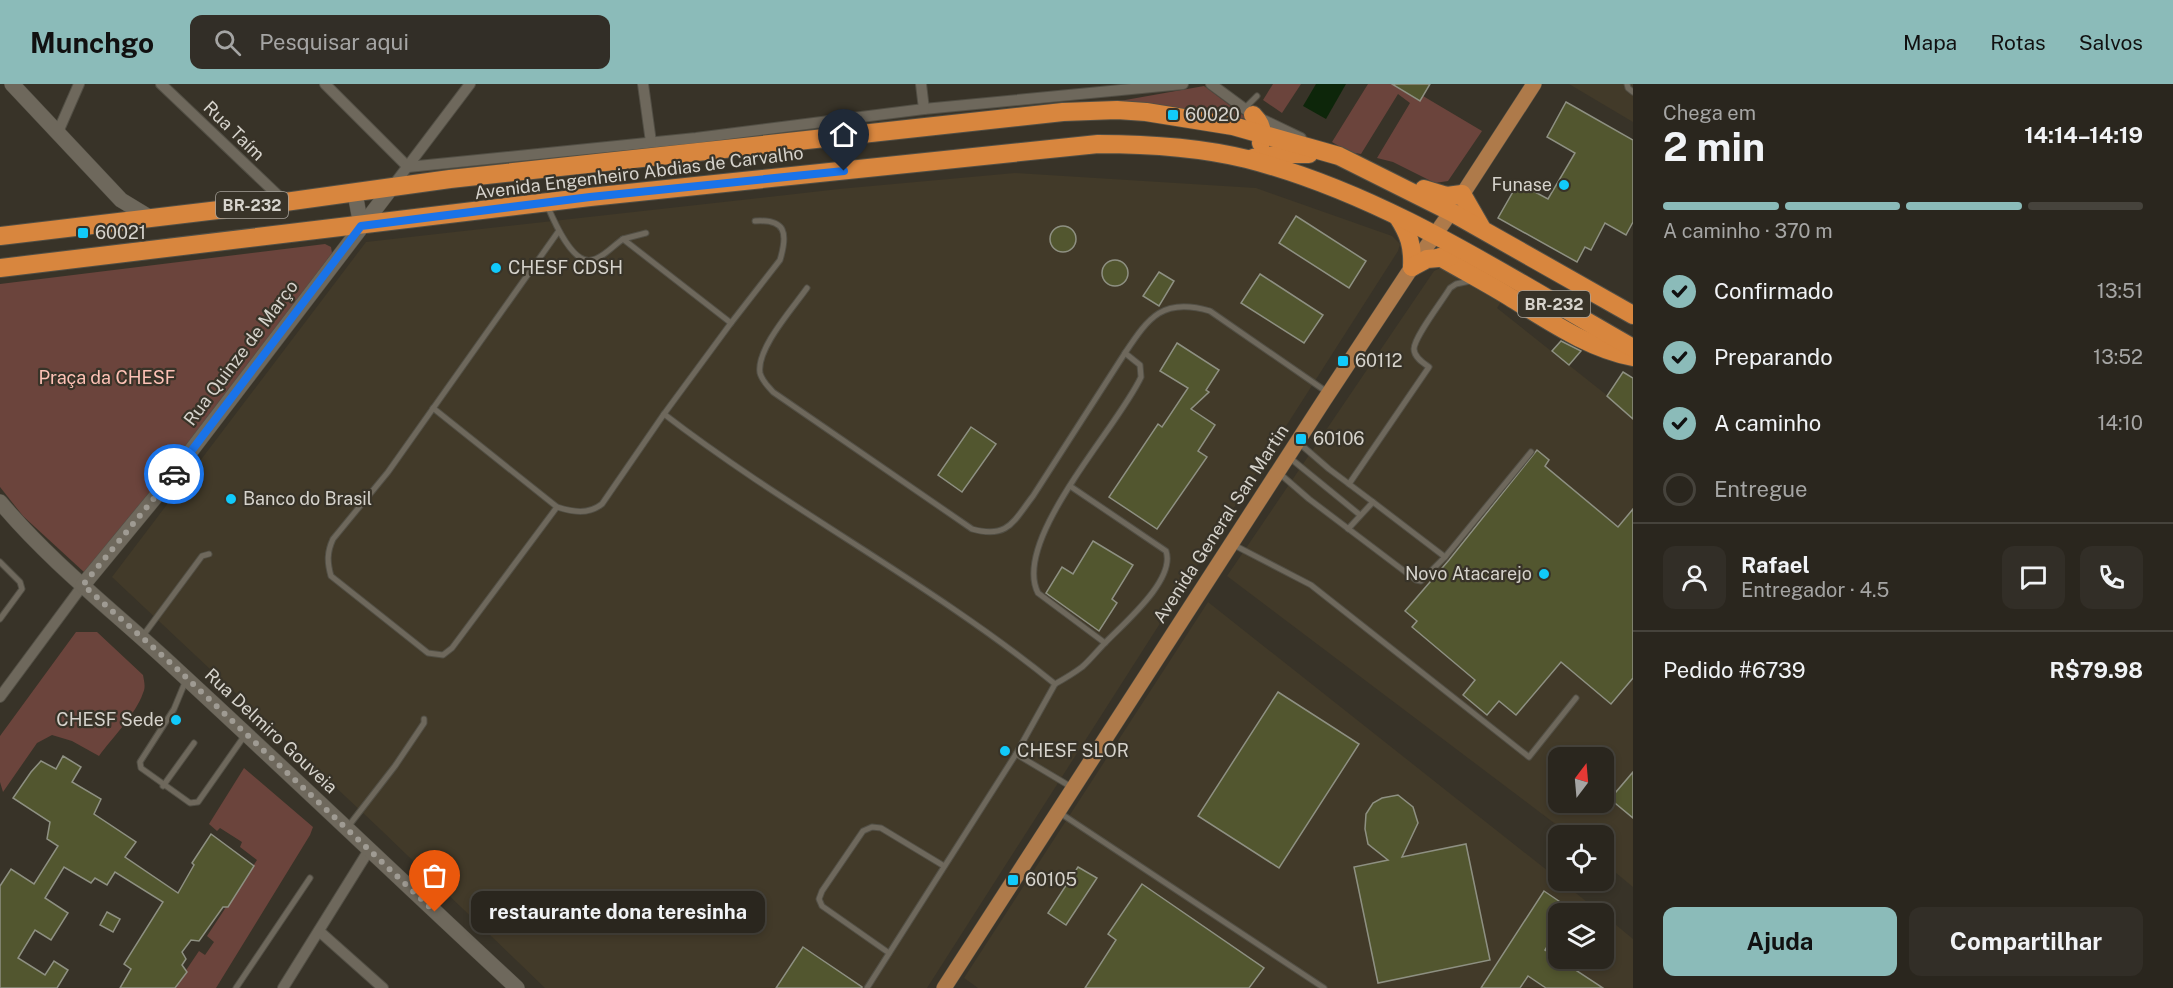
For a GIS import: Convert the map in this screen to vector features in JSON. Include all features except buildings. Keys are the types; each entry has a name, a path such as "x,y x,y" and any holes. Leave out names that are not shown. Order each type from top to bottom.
{"highway":[{"name":"Avenida Engenheiro Abdias de Carvalho","path":"0,236 285,202 450,179 1063,112 1117,110 1146,112 1233,126 1339,156 1451,212 1633,315"},
{"path":"1245,159 1255,153 1260,146 1262,134 1259,122 1248,112"},
{"name":"Avenida Engenheiro Abdias de Carvalho","path":"0,268 547,203 1098,144 1159,144 1245,159 1324,183 1397,215 1633,348"},
{"path":"1245,159 1300,153 1332,158 1447,196 1462,194 1482,230"},
{"path":"1412,192 1433,192"},
{"path":"1397,215 1409,234 1412,244 1412,267 1427,259 1440,257 1476,258"},
{"path":"1440,257 1484,281 1561,329 1614,353 1633,357"}],"main road":[{"name":"Avenida General San Martin","path":"944,988 1329,394 1534,84"}],"street":[{"path":"12,84 121,200 149,217"},
{"path":"58,132 79,84"},
{"name":"Rua Taím","path":"161,84 285,202"},
{"path":"325,84 408,167"},
{"path":"392,187 470,84"},
{"path":"643,84 651,142"},
{"path":"921,84 924,109"},
{"path":"408,167 651,142 924,109 1183,84"},
{"path":"1211,84 1248,112 1339,156"},
{"name":"Rua Quinze de Março","path":"83,585 162,489 392,187"},
{"path":"355,193 361,226"},
{"name":"Rua Delmiro Gouveia","path":"0,502 21,528 186,678 516,988"},
{"path":"0,697 83,585"},
{"path":"283,988 369,850"},
{"path":"319,932 383,988"}],"lane":[{"path":"1627,84 1633,92"},
{"path":"1248,112 1257,96"},
{"path":"547,203 558,232 575,253 589,261 595,260 623,239 646,233"},
{"path":"433,408 557,507 572,512 595,510 602,504 664,414 780,260 783,233 779,224 769,220 755,221"},
{"path":"557,507 452,648 443,655 428,653 331,576 327,565 329,548 333,539 388,472 558,232"},
{"path":"623,239 731,323"},
{"path":"1349,483 1429,368 1416,356 1414,351 1426,325 1450,288 1465,281 1484,281"},
{"path":"807,288 762,355 760,372 764,382 773,392 972,529 984,532 998,532 1005,529 1019,514 1143,326 1156,315 1171,308 1192,305 1210,311 1329,394"},
{"path":"1105,643 1042,598 1035,586 1038,548 1055,510 1142,377 1140,365 1125,353"},
{"path":"664,414 802,512 924,588 1055,684"},
{"path":"1298,442 1329,469 1445,557"},
{"path":"1278,473 1416,580 1421,581 1445,557 1531,452"},
{"path":"1289,457 1360,515"},
{"path":"867,988 1016,754 1055,684 1082,667 1138,610 1166,570 1168,556 1166,551 1070,486"},
{"path":"1348,528 1374,501"},
{"path":"1232,544 1311,585 1529,757 1576,698"},
{"path":"141,638 202,556 209,554"},
{"path":"0,562 22,585 21,592 1,617"},
{"path":"186,678 174,709 140,762 141,768 163,786 190,803 198,802 246,734"},
{"path":"346,829 395,766 424,723 424,719"},
{"path":"163,786 194,743"},
{"path":"1016,754 1074,788"},
{"path":"1059,812 1324,988"},
{"path":"890,952 822,906 819,899 822,891 863,831 872,827 881,828 944,866"},
{"path":"236,988 310,878"}],"shaded area":[{"path":"1316,84 1346,84 1326,119 1303,106"},
{"path":"1569,84 1633,84 1633,122"},
{"path":"1015,173 1256,188 1392,236 1400,244 1398,251 927,988 545,988 112,577 366,242 839,189"},
{"path":"1440,268 1445,269 1501,302 1497,308 1633,416 1633,887 1614,871 1614,825 1557,825 1227,576 1434,271"},
{"path":"1208,602 1548,871 1548,891 1573,891 1588,903 1548,903 1548,969 1614,969 1614,923 1633,939 1633,988 978,988 964,978"}],"green space":[{"path":"1273,84 1301,84 1282,113 1263,100"},
{"path":"1368,84 1392,84 1419,101 1423,96 1482,131 1448,181 1435,183 1393,162 1377,158 1410,103 1398,94 1361,154 1349,152 1332,142"},
{"path":"1204,86 1248,119 1147,105 1086,107"},
{"name":"Praça da CHESF","path":"325,244 331,247 332,253 95,573 85,573 23,516 0,487 0,284"},
{"path":"76,632 97,632 143,675 144,688 140,701 99,756 72,741 52,735 37,743 3,792 0,782 0,736"},
{"path":"244,768 313,827 216,988 174,988 199,951 205,955 214,942 207,936 257,860 240,847 242,842 220,828 217,831 209,824"}],"way so far":[{"path":"174,474 83,585 174,666 435,912"}],"place":[{"name":"60020","path":"1173,115"},
{"name":"Funase","path":"1564,185"},
{"name":"60021","path":"83,233"},
{"name":"CHESF CDSH","path":"496,268"},
{"name":"60112","path":"1343,361"},
{"name":"60106","path":"1301,439"},
{"name":"Banco do Brasil","path":"231,499"},
{"name":"Novo Atacarejo","path":"1544,574"},
{"name":"CHESF Sede","path":"176,720"},
{"name":"CHESF SLOR","path":"1005,751"},
{"name":"60105","path":"1013,880"},
{"name":"restaurante dona teresinha","path":"435,912"}],"route":[{"path":"174,474 361,226 590,197 844,171"}]}
